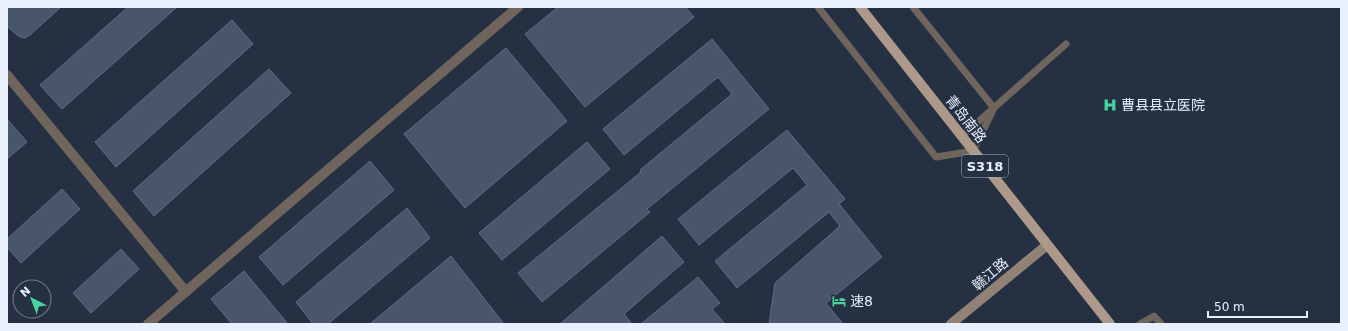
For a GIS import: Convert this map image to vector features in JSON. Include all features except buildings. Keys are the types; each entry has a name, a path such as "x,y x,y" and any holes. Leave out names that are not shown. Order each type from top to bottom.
{"main road":[{"name":"青岛南路","path":"860,7 1110,324"},
{"name":"赣江路","path":"951,324 1047,245"}],"street":[{"path":"148,324 518,7"},
{"path":"7,75 186,292"}],"lane":[{"path":"818,7 936,157 973,151 994,108"},
{"path":"913,7 994,108"},
{"path":"962,136 1066,44"},
{"path":"1140,324 1154,316 1161,324"}],"place":[{"name":"曹县县立医院","path":"1110,105"},
{"name":"速8","path":"839,301"}]}
